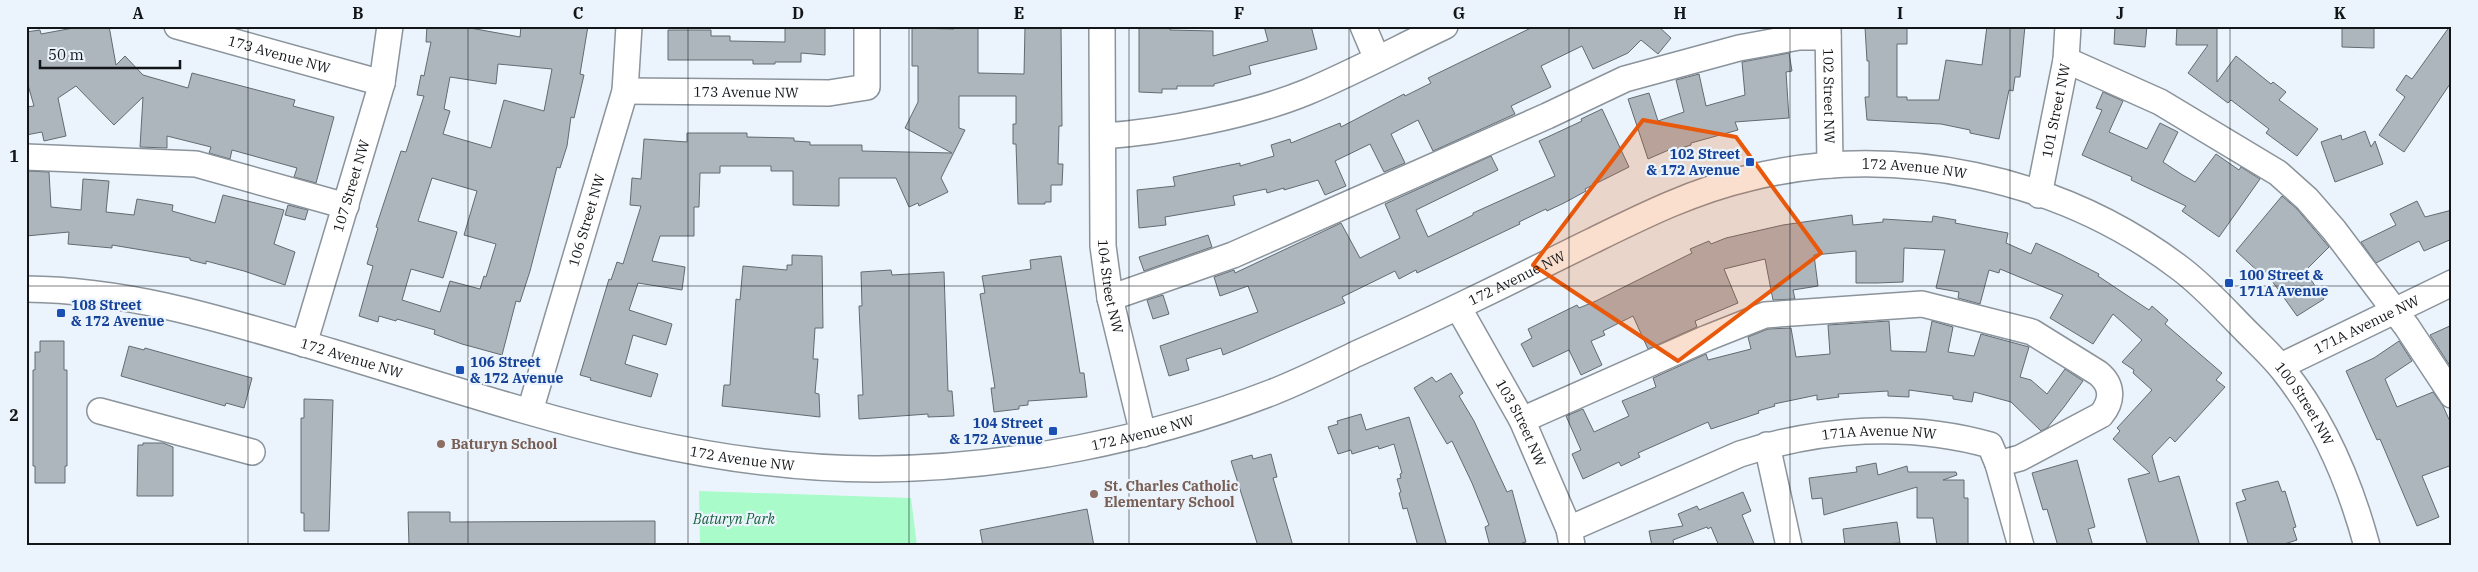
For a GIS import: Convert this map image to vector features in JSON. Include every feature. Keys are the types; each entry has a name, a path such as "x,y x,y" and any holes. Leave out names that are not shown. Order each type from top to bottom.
{"street":[{"name":"173 Avenue NW","path":"178,26 382,83"},
{"name":"107 Street NW","path":"304,344 382,83 390,26"},
{"name":"106 Street NW","path":"530,412 625,91 629,26"},
{"name":"173 Avenue NW","path":"625,91 829,92 867,87 867,26"},
{"name":"104 Street NW","path":"1102,26 1103,246 1110,298 1143,434"},
{"path":"1363,26 1377,59"},
{"path":"1103,136 1131,134 1237,114 1306,92 1445,26"},
{"name":"101 Street NW","path":"2039,195 2066,60 2068,26"},
{"path":"1110,298 1233,255 1548,116 1625,79 1739,48 1828,31"},
{"name":"102 Street NW","path":"1828,31 1830,165"},
{"path":"2066,60 2160,102 2278,173 2307,199 2334,230 2407,327 2452,395"},
{"path":"26,157 196,164 346,206"},
{"name":"172 Avenue NW","path":"26,289 78,291 156,303 206,314 530,412 683,451 786,466 928,468 1024,457 1143,434 1272,392 1458,307 1679,200 1748,178 1830,165 1862,164 1927,168 2002,183 2039,195 2072,207 2131,236 2156,251 2204,287"},
{"name":"171A Avenue NW","path":"2281,366 2452,283"},
{"name":"100 Street NW","path":"2204,287 2281,366 2316,420 2332,449 2357,510 2367,546"},
{"path":"1522,420 1707,338 1765,315 1922,304 2032,332 2098,374 2107,383 2110,396 2109,403 2101,415 2020,458 1994,455 2021,546"},
{"name":"103 Street NW","path":"1458,307 1522,420 1570,538"},
{"path":"100,411 252,452"},
{"name":"171A Avenue NW","path":"1570,538 1740,454 1767,445 1820,435 1876,430 1963,437 1994,455"},
{"path":"1767,445 1789,546"}],"highlighted area":[{"path":"1643,120 1736,137 1821,253 1678,361 1533,265"}],"green space":[{"name":"Baturyn Park","path":"699,491 911,498 917,546 700,546"}],"building":[{"path":"84,26 109,26 116,65 125,56 143,75 188,88 192,73 295,100 293,106 334,117 316,183 294,177 297,168 232,150 230,159 209,153 211,147 167,136 167,148 140,147 143,97 114,125 76,86 58,98 66,136 44,141 42,132 26,135 26,107 34,106 26,78 26,32 40,30 41,34"},
{"path":"427,26 459,26 520,37 521,26 588,26 580,74 584,75 574,118 571,117 567,146 560,168 557,167 530,271 520,302 516,301 502,355 462,344 434,334 435,330 397,319 396,321 379,316 378,322 359,316 373,266 367,264 378,228 376,227 401,151 406,152 424,96 417,95 421,75 424,76 431,42 426,42","holes":["498,64 552,69 544,111 504,100 491,148 443,134 450,111 444,109 450,77 496,84","432,178 477,191 464,235 496,244 486,277 484,276 480,289 450,281 440,312 402,300 411,269 443,278 457,232 418,221"]},
{"path":"785,26 825,26 825,55 801,53 801,62 775,62 775,64 753,64 753,60 668,60 668,30 711,30 711,36 730,36 730,41 785,42"},
{"path":"954,26 978,26 978,73 1024,74 1025,26 1061,26 1062,126 1059,126 1058,164 1063,164 1062,185 1051,185 1051,202 1045,202 1045,204 1018,204 1016,144 1013,144 1013,124 1016,124 1016,96 959,96 959,128 965,130 941,178 948,192 919,206 918,203 909,207 896,178 839,178 839,206 793,205 793,171 771,171 771,166 720,166 720,173 700,173 699,207 694,207 694,236 660,236 652,261 685,267 682,290 638,283 629,310 672,324 666,345 633,335 625,364 658,374 651,397 590,380 591,378 580,375 609,279 611,280 617,262 623,264 641,206 630,205 632,178 641,179 644,139 687,142 687,133 747,133 747,137 794,138 794,141 810,142 810,145 862,145 862,151 952,153 905,128 918,102 918,66 912,66 912,28 954,29"},
{"path":"1139,26 1170,26 1170,30 1213,31 1213,56 1268,41 1264,26 1311,26 1317,49 1249,66 1251,74 1214,84 1214,86 1177,86 1177,89 1162,89 1162,93 1139,92"},
{"path":"1535,26 1658,26 1671,38 1658,54 1641,40 1628,53 1593,69 1582,46 1541,66 1551,87 1511,106 1515,114 1433,151 1418,120 1391,134 1405,163 1384,172 1370,144 1335,161 1346,186 1325,195 1318,180 1267,193 1266,189 1233,196 1235,205 1165,217 1166,225 1139,228 1137,190 1175,186 1173,177 1240,163 1240,166 1274,156 1271,145 1290,139 1291,143 1340,123 1341,127 1404,94 1405,96 1431,83 1428,78"},
{"path":"1907,26 1907,44 1897,44 1897,97 1907,97 1907,100 1939,100 1946,60 1982,65 1987,26 2025,26 2020,77 2015,77 2013,91 2009,90 1999,139 1941,124 1867,120 1865,97 1869,97 1869,61 1867,61 1865,27"},
{"path":"2115,26 2147,26 2145,47 2114,44"},
{"path":"2177,26 2217,26 2217,82 2236,56 2271,84 2273,82 2286,92 2279,100 2318,129 2297,156 2266,133 2269,129 2231,100 2228,103 2188,73 2208,45 2176,45"},
{"path":"2342,26 2374,26 2374,48 2342,47"},
{"path":"2450,26 2452,26 2452,81 2404,152 2379,135 2405,97 2396,90 2406,75 2412,79"},
{"path":"1789,53 1792,71 1786,72 1789,118 1735,122 1738,130 1691,143 1691,145 1672,151 1671,149 1648,159 1628,99 1649,93 1658,121 1684,112 1676,80 1699,74 1706,106 1745,95 1742,62"},
{"path":"2103,92 2123,101 2109,132 2147,149 2160,123 2178,132 2163,162 2195,182 2216,154 2239,170 2241,167 2260,179 2219,237 2182,211 2186,206 2131,180 2132,177 2082,155 2102,110 2096,108"},
{"path":"1602,109 1629,167 1585,189 1586,191 1564,203 1547,211 1546,209 1519,222 1520,224 1417,273 1416,270 1399,279 1395,271 1342,297 1345,303 1243,347 1223,355 1221,348 1186,359 1189,370 1169,376 1160,346 1258,312 1248,286 1220,296 1214,277 1234,270 1235,273 1341,223 1360,258 1400,238 1385,204 1491,156 1498,170 1416,210 1428,237 1473,215 1473,213 1555,176 1539,141 1582,121 1581,119"},
{"path":"2365,131 2371,147 2375,141 2383,164 2335,182 2321,142 2341,135 2342,140"},
{"path":"28,171 49,172 51,207 81,210 83,179 109,181 106,212 134,215 137,199 173,205 172,211 215,223 223,195 284,210 274,244 295,252 285,285 206,261 206,264 190,260 190,258 112,245 112,248 68,244 69,232 26,236"},
{"path":"2282,196 2297,209 2329,247 2305,271 2324,299 2297,316 2265,271 2262,275 2236,251"},
{"path":"2417,201 2425,217 2452,210 2452,239 2424,251 2419,241 2376,263 2361,242 2396,225 2390,214"},
{"path":"288,205 308,210 305,220 285,215"},
{"path":"1852,215 1853,225 1883,222 1883,219 1932,222 1933,216 1956,220 1955,223 2008,233 2006,243 2031,254 2036,243 2062,255 2099,274 2098,276 2149,310 2152,306 2168,320 2165,324 2222,373 2216,380 2225,387 2175,442 2170,437 2152,456 2159,482 2179,476 2200,546 2148,546 2128,479 2150,473 2113,439 2120,431 2117,428 2152,390 2133,373 2134,370 2122,362 2142,340 2113,314 2093,344 2050,318 2063,295 2000,269 1999,273 1989,270 1980,304 1958,298 1959,292 1936,288 1945,250 1904,248 1903,282 1877,283 1856,283 1856,251 1814,255 1818,286 1793,290 1795,299 1773,300 1765,259 1724,269 1738,303 1695,321 1697,327 1648,349 1633,316 1603,331 1605,335 1591,341 1602,365 1581,375 1569,350 1533,367 1521,344 1532,338 1528,329 1577,305 1579,308 1596,301 1692,253 1690,249 1709,241 1711,244 1726,238 1783,225"},
{"path":"1208,235 1212,247 1144,271 1139,257"},
{"path":"792,255 822,256 823,328 815,328 813,359 818,359 815,393 819,394 820,417 722,406 724,385 730,385 736,299 740,300 743,266 787,270 787,265 792,265"},
{"path":"1061,256 1080,373 1084,373 1087,397 1028,401 1028,405 1019,406 1019,409 994,412 991,388 995,388 980,294 985,293 982,276 1031,269 1030,260"},
{"path":"891,270 892,275 944,272 948,391 952,391 954,416 928,417 928,414 859,419 858,395 863,395 859,306 862,306 861,272"},
{"path":"1163,295 1169,314 1153,319 1147,300"},
{"path":"1889,321 1891,351 1926,352 1932,321 1953,327 1948,352 1974,356 1981,334 2029,347 2020,377 2031,380 2047,394 2065,369 2083,381 2047,428 2041,431 2011,402 1974,392 1972,402 1953,399 1953,396 1909,390 1909,397 1888,396 1888,391 1838,394 1839,397 1817,400 1817,395 1774,404 1775,406 1758,411 1759,413 1711,429 1708,422 1638,453 1640,457 1621,466 1619,462 1583,479 1572,454 1581,450 1566,416 1583,409 1594,432 1629,416 1622,401 1656,387 1653,378 1706,354 1708,360 1751,349 1748,337 1768,329 1791,328 1796,357 1830,354 1828,325"},
{"path":"2452,325 2452,369 2430,335"},
{"path":"40,341 64,341 64,370 67,370 67,466 65,466 65,483 35,483 35,466 33,466 33,370 35,370 35,352 40,352"},
{"path":"2399,341 2412,361 2385,379 2397,407 2433,392 2443,406 2452,426 2452,465 2422,476 2439,517 2417,526 2380,439 2377,440 2346,371 2374,358"},
{"path":"129,346 144,350 145,348 252,378 244,408 226,403 225,406 121,376"},
{"path":"1451,373 1463,393 1459,396 1474,421 1507,492 1512,490 1526,542 1522,543 1522,546 1490,546 1485,527 1489,525 1452,441 1447,444 1414,388 1432,377 1436,382"},
{"path":"304,399 333,400 329,531 304,531 304,513 301,513 301,418 304,418"},
{"path":"1361,414 1366,430 1409,417 1447,546 1418,546 1407,508 1403,509 1399,493 1401,492 1397,479 1401,478 1400,474 1402,473 1394,444 1379,449 1378,446 1352,454 1351,450 1338,454 1328,427 1338,424 1337,421"},
{"path":"143,443 163,443 173,447 173,496 137,496 138,445 143,445"},
{"path":"1271,454 1277,477 1273,478 1293,546 1258,546 1231,461 1252,455 1253,459"},
{"path":"2077,460 2095,527 2088,529 2093,546 2058,546 2047,509 2043,510 2032,473"},
{"path":"1876,463 1878,475 1907,466 1908,472 1956,472 1957,475 1943,480 1964,480 1964,498 1968,498 1968,546 1937,546 1933,518 1917,518 1917,487 1824,515 1822,498 1812,499 1809,478 1857,472 1856,467"},
{"path":"2278,481 2282,492 2285,491 2296,527 2293,528 2297,540 2278,546 2249,546 2236,503 2246,500 2242,490"},
{"path":"1743,492 1751,511 1742,515 1755,546 1719,546 1711,527 1708,529 1707,527 1673,540 1674,546 1652,546 1649,531 1683,526 1678,514 1697,506 1699,510"},
{"path":"1087,509 1094,546 983,546 980,530"},
{"path":"408,512 450,512 450,522 655,521 655,546 409,546"},
{"path":"1897,522 1900,543 1845,546 1843,529"}],"place":[{"name":"102 Street & 172 Avenue","path":"1750,162"},
{"name":"100 Street & 171A Avenue","path":"2229,283"},
{"name":"108 Street & 172 Avenue","path":"61,313"},
{"name":"106 Street & 172 Avenue","path":"460,370"},
{"name":"104 Street & 172 Avenue","path":"1053,431"},
{"name":"Baturyn School","path":"441,444"},
{"name":"St. Charles Catholic Elementary School","path":"1094,494"}]}
